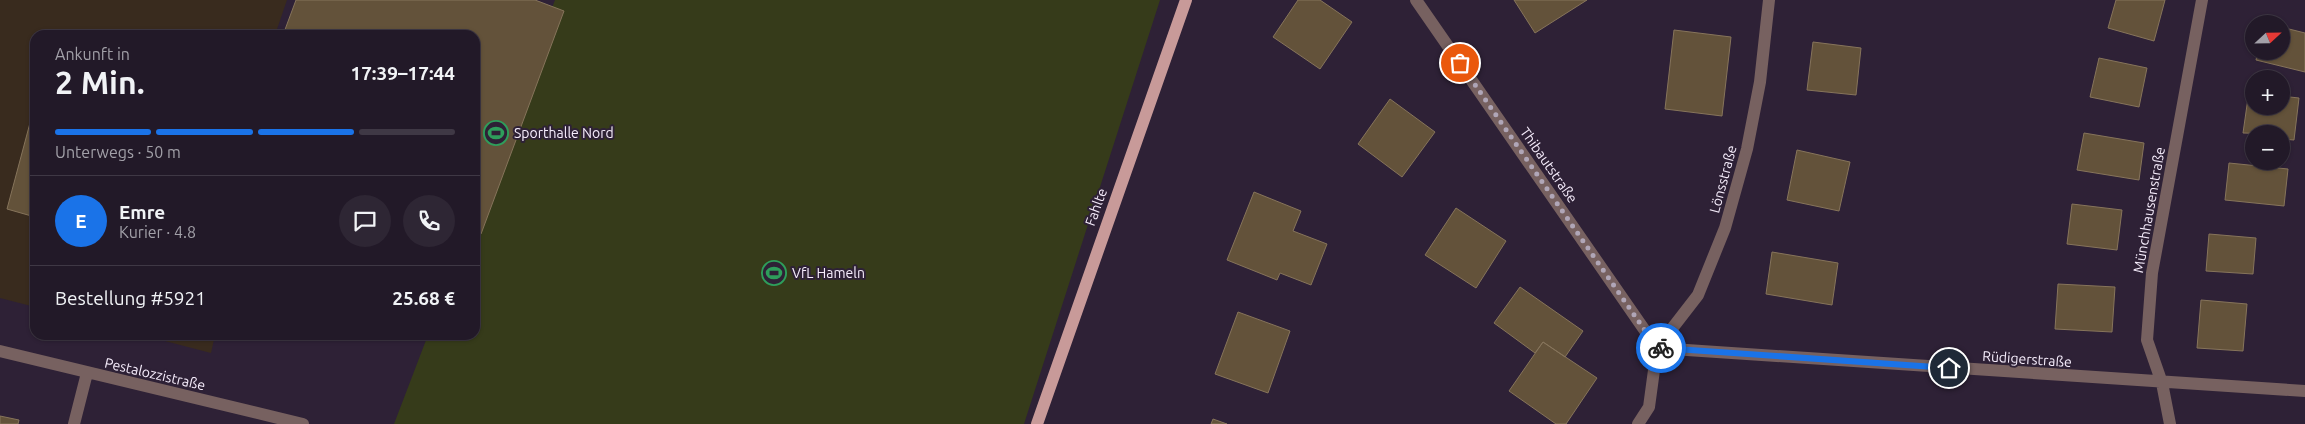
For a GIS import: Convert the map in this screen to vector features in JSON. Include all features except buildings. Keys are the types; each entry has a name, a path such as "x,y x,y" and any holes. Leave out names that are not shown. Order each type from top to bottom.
{"main road":[{"name":"Fahlte","path":"1037,424 1186,0"}],"street":[{"name":"Thibautstraße","path":"1416,0 1657,348"},
{"name":"Lönsstraße","path":"1657,348 1698,295 1725,228 1747,149 1760,82 1769,0"},
{"name":"Münchhausenstraße","path":"2170,424 2162,383 2147,340 2152,273 2202,0"},
{"name":"Rüdigerstraße","path":"1657,348 2305,391"},
{"path":"1638,424 1649,407 1657,348"},
{"name":"Pestalozzistraße","path":"0,351 303,424"},
{"path":"74,424 87,373"}],"shaded area":[{"path":"0,0 287,0 277,30 30,30 30,306 0,298"},
{"path":"161,340 214,340 211,353"}],"green space":[{"name":"VfL Hameln","path":"555,0 1160,0 1024,424 394,424 426,340 480,340 480,197"}],"way so far":[{"path":"1460,63 1657,348 1661,348"}],"place":[{"name":"Sporthalle Nord","path":"496,133"},
{"name":"VfL Hameln","path":"774,273"}],"route":[{"path":"1661,348 1949,368"}]}
